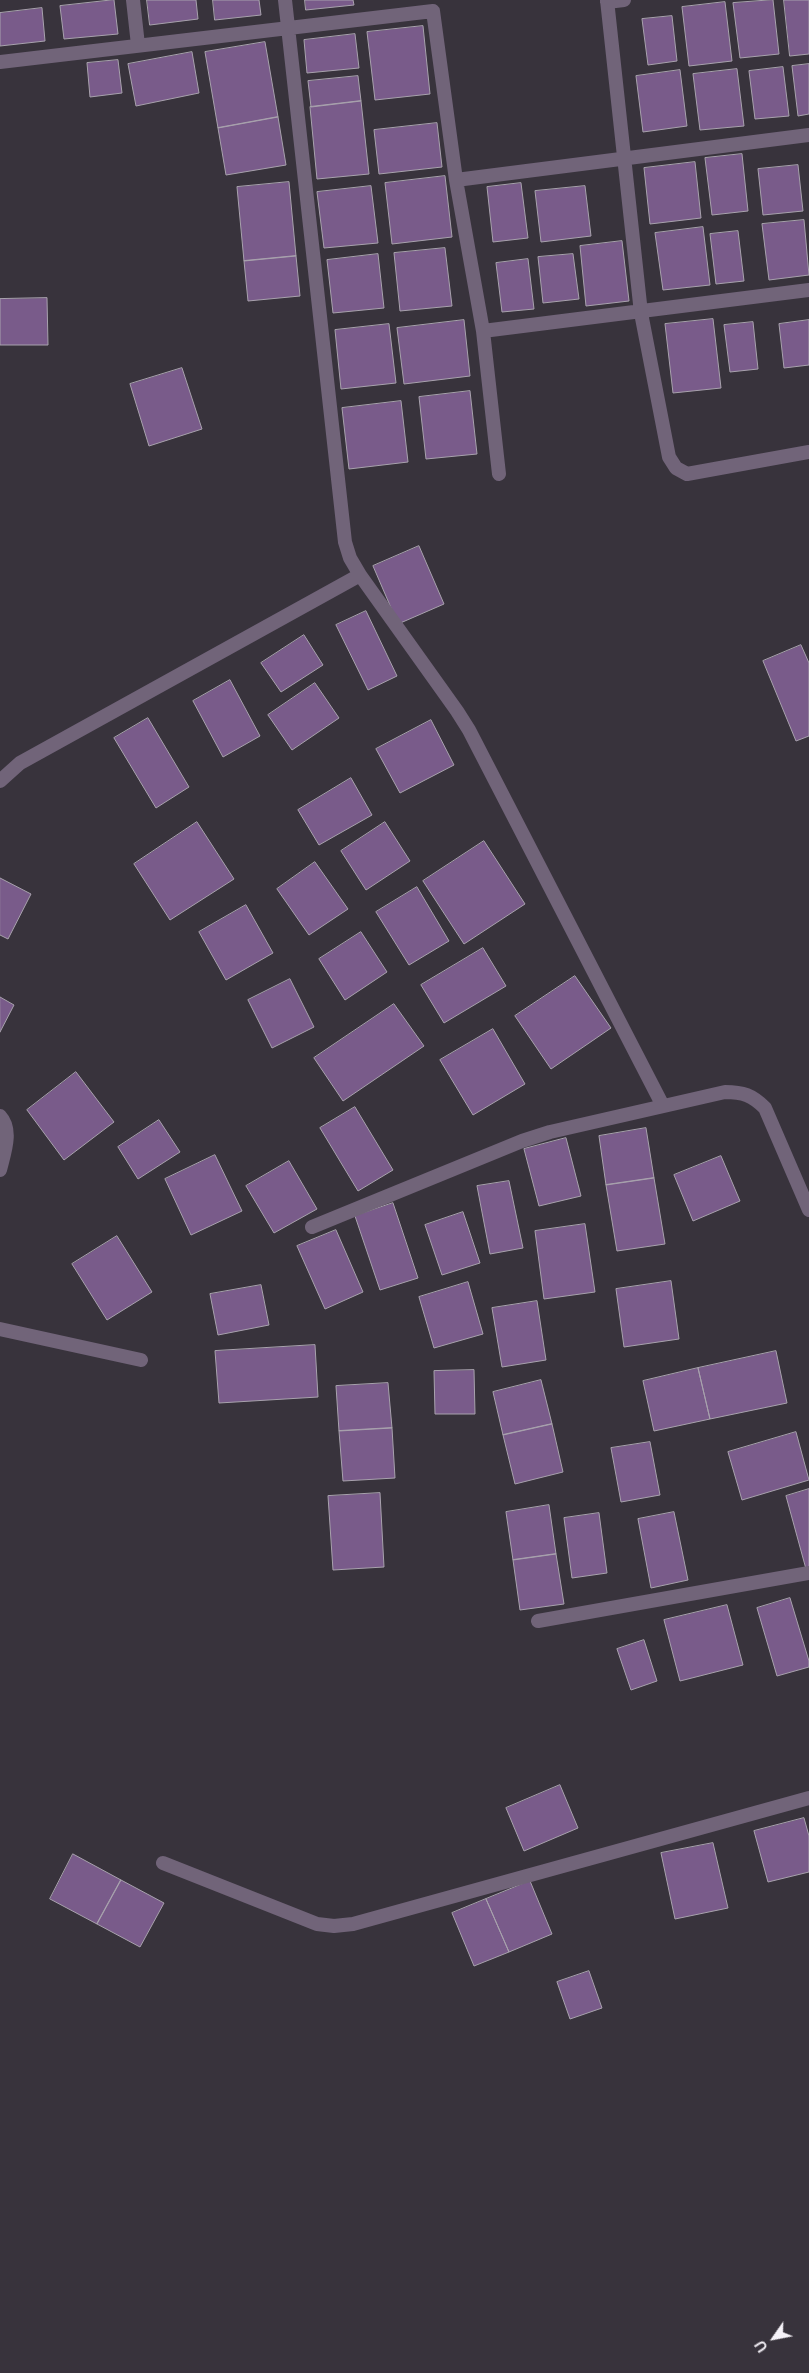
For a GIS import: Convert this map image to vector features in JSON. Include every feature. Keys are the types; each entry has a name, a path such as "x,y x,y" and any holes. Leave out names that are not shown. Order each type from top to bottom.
{"street":[{"path":"133,0 138,45"},
{"path":"285,0 345,542 350,558 360,575 458,711 469,730 664,1106"},
{"path":"624,0 607,1 641,313 669,456 676,468 688,474 809,452"},
{"path":"0,62 288,28 433,5 456,180 483,331 499,474"},
{"path":"456,180 809,135"},
{"path":"483,331 641,313 809,290"},
{"path":"0,781 20,763 360,575"},
{"path":"312,1227 522,1141 550,1132 725,1092 740,1092 754,1096 765,1108 809,1210"},
{"path":"0,1116 4,1120 7,1131 0,1170"},
{"path":"0,1329 141,1360"},
{"path":"538,1621 809,1573"},
{"path":"162,1863 317,1924 334,1926 353,1924 809,1798"}],"building":[{"path":"114,0 118,34 64,39 60,6"},
{"path":"147,0 196,0 198,19 150,25"},
{"path":"213,0 259,0 261,15 215,20"},
{"path":"305,0 353,0 354,5 306,10"},
{"path":"773,0 779,54 740,58 733,3"},
{"path":"784,0 809,0 809,54 790,56"},
{"path":"725,2 732,61 689,66 682,7"},
{"path":"42,8 45,41 0,46 0,13"},
{"path":"672,16 677,61 648,65 642,19"},
{"path":"423,26 430,94 375,100 367,32"},
{"path":"355,34 359,68 307,73 304,40"},
{"path":"265,42 278,117 218,128 205,52"},
{"path":"192,52 199,93 136,106 128,64"},
{"path":"118,60 122,93 90,97 87,63"},
{"path":"809,64 809,114 798,116 792,66"},
{"path":"783,67 789,116 755,119 749,71"},
{"path":"737,69 744,126 700,130 693,74"},
{"path":"680,70 687,126 643,132 636,76"},
{"path":"358,76 361,101 311,107 308,81"},
{"path":"361,101 369,174 317,179 310,107"},
{"path":"278,117 286,165 226,175 218,128"},
{"path":"437,123 442,167 379,174 374,130"},
{"path":"742,154 748,211 712,215 705,158"},
{"path":"695,162 701,218 650,224 644,168"},
{"path":"798,165 803,211 763,215 758,169"},
{"path":"445,176 452,237 392,244 385,183"},
{"path":"289,182 296,256 244,261 237,187"},
{"path":"521,183 528,238 493,242 487,187"},
{"path":"371,186 378,243 324,248 317,192"},
{"path":"585,186 591,236 541,242 535,191"},
{"path":"804,220 809,275 769,280 762,224"},
{"path":"703,227 710,285 663,290 655,233"},
{"path":"738,231 744,281 716,284 710,234"},
{"path":"622,241 629,301 586,306 580,246"},
{"path":"445,248 452,306 400,311 394,253"},
{"path":"378,254 384,308 333,313 327,260"},
{"path":"573,254 579,299 543,303 538,257"},
{"path":"296,256 300,296 248,301 244,261"},
{"path":"528,259 534,309 502,312 496,263"},
{"path":"47,298 48,345 0,345 0,299"},
{"path":"713,319 721,388 673,393 665,324"},
{"path":"464,320 470,376 404,384 397,328"},
{"path":"809,320 809,365 784,368 779,324"},
{"path":"753,322 758,369 730,372 724,325"},
{"path":"389,324 396,383 341,389 335,330"},
{"path":"182,368 202,429 149,446 130,384"},
{"path":"470,391 477,454 426,459 419,397"},
{"path":"401,401 408,462 349,469 342,408"},
{"path":"419,546 444,604 398,624 373,566"},
{"path":"366,611 397,676 368,690 336,625"},
{"path":"304,635 323,665 281,692 261,663"},
{"path":"801,645 809,663 809,736 796,741 763,661"},
{"path":"230,680 260,736 223,757 193,701"},
{"path":"315,683 339,718 292,750 268,715"},
{"path":"148,718 189,787 156,808 114,738"},
{"path":"431,720 454,765 400,793 376,749"},
{"path":"351,778 372,815 319,845 298,810"},
{"path":"197,822 234,879 170,920 134,864"},
{"path":"385,822 410,861 366,890 341,851"},
{"path":"484,841 525,904 464,944 423,881"},
{"path":"315,862 348,909 309,935 277,889"},
{"path":"0,878 31,894 8,939 0,935"},
{"path":"417,887 449,941 409,965 376,912"},
{"path":"246,905 273,953 226,980 199,932"},
{"path":"361,932 387,972 345,1000 319,959"},
{"path":"483,948 506,986 444,1023 421,985"},
{"path":"575,976 611,1028 551,1069 515,1016"},
{"path":"290,979 314,1027 272,1048 248,1000"},
{"path":"0,997 14,1005 0,1032"},
{"path":"394,1004 424,1046 343,1101 314,1058"},
{"path":"493,1029 525,1084 473,1115 440,1060"},
{"path":"76,1072 114,1122 64,1160 27,1110"},
{"path":"355,1107 393,1170 358,1191 320,1128"},
{"path":"159,1120 180,1152 138,1179 118,1147"},
{"path":"646,1128 654,1178 606,1185 599,1136"},
{"path":"566,1138 581,1196 539,1206 524,1149"},
{"path":"215,1155 242,1211 191,1235 165,1179"},
{"path":"721,1156 740,1201 693,1221 674,1175"},
{"path":"289,1161 317,1209 274,1233 246,1186"},
{"path":"654,1178 665,1244 617,1251 606,1185"},
{"path":"509,1181 523,1248 490,1254 477,1186"},
{"path":"393,1203 418,1278 380,1290 355,1216"},
{"path":"463,1212 480,1263 442,1275 425,1225"},
{"path":"585,1224 595,1292 544,1299 535,1231"},
{"path":"336,1230 363,1292 325,1309 297,1246"},
{"path":"117,1236 152,1292 107,1320 72,1264"},
{"path":"671,1281 679,1339 624,1347 616,1289"},
{"path":"468,1282 483,1334 434,1348 419,1297"},
{"path":"261,1285 269,1325 218,1335 210,1294"},
{"path":"537,1301 546,1360 502,1367 492,1308"},
{"path":"315,1345 318,1397 219,1403 215,1351"},
{"path":"776,1351 787,1403 710,1419 698,1368"},
{"path":"698,1368 710,1419 654,1431 643,1381"},
{"path":"474,1370 475,1414 435,1414 434,1371"},
{"path":"541,1380 552,1424 503,1435 493,1392"},
{"path":"388,1383 392,1428 339,1431 336,1386"},
{"path":"552,1424 563,1472 515,1484 503,1435"},
{"path":"392,1428 395,1478 343,1481 339,1431"},
{"path":"796,1432 809,1480 742,1500 728,1452"},
{"path":"650,1442 660,1495 621,1502 611,1448"},
{"path":"809,1489 809,1569 806,1569 786,1496"},
{"path":"380,1493 384,1567 333,1570 328,1496"},
{"path":"549,1505 556,1554 513,1560 506,1512"},
{"path":"674,1512 688,1580 651,1588 638,1519"},
{"path":"599,1513 607,1573 572,1578 564,1518"},
{"path":"556,1554 564,1604 520,1610 513,1560"},
{"path":"790,1598 809,1661 809,1667 777,1676 757,1608"},
{"path":"727,1605 743,1665 680,1681 664,1620"},
{"path":"644,1640 657,1681 631,1690 617,1649"},
{"path":"560,1785 578,1828 524,1851 506,1808"},
{"path":"804,1818 809,1836 809,1872 768,1882 754,1831"},
{"path":"713,1843 728,1908 675,1919 661,1853"},
{"path":"73,1854 121,1880 97,1924 50,1899"},
{"path":"121,1880 164,1903 140,1947 97,1924"},
{"path":"530,1881 552,1934 509,1952 486,1899"},
{"path":"486,1899 509,1952 474,1966 452,1913"},
{"path":"589,1971 602,2008 570,2019 557,1982"}]}
